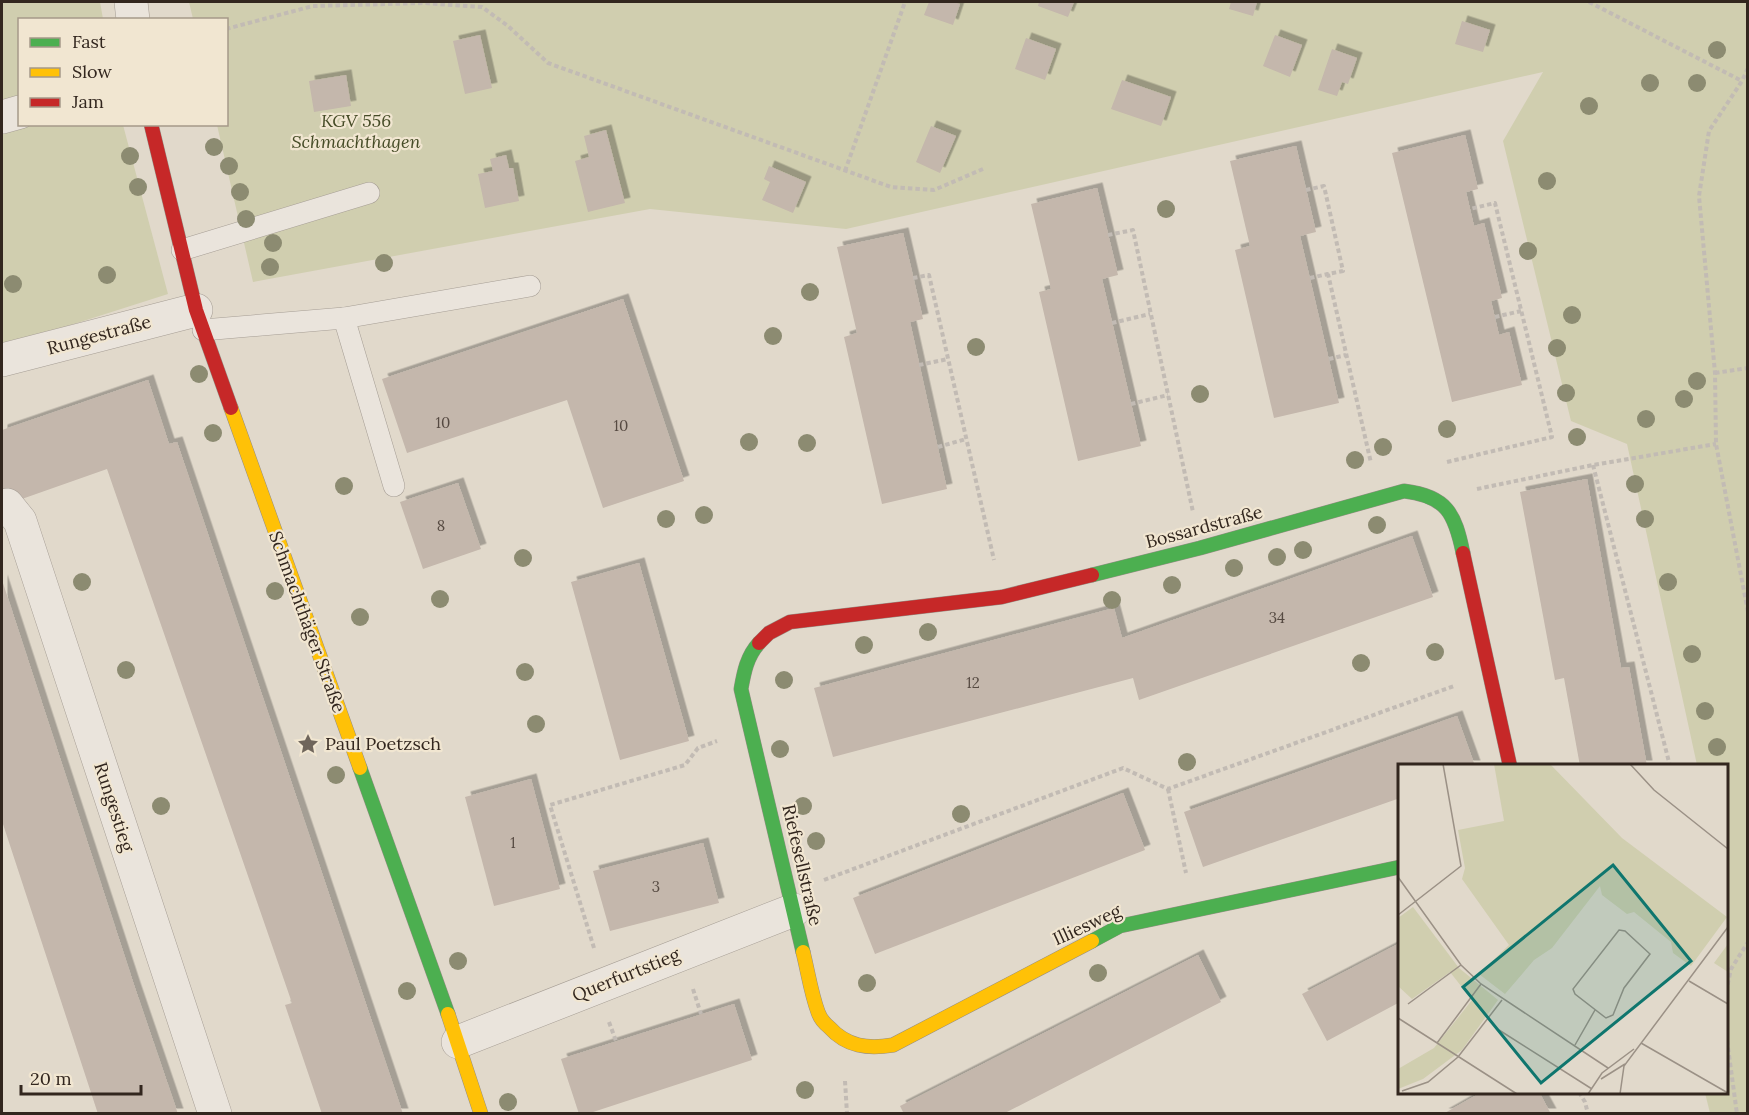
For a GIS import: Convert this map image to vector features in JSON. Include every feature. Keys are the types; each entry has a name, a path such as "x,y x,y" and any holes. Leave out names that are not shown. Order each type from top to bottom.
{"street":[{"path":"131,2 133,18"},
{"path":"2,117 18,113"},
{"name":"Schmachthäger Straße","path":"151,126 200,320 458,1042 481,1113"},
{"name":"Rungestraße","path":"2,360 200,320"},
{"name":"Bossardstraße","path":"741,689 744,670 751,653 761,639 774,628 790,621 1002,597 1200,548 1404,491 1420,492 1435,498"},
{"path":"1435,498 1445,506 1458,530 1510,764"},
{"name":"Rungestieg","path":"7,505 20,521 215,1113"},
{"name":"Riefesellstraße","path":"741,689 818,1014 829,1029 843,1041"},
{"name":"Illiesweg","path":"843,1041 859,1047 876,1048 892,1045 1120,926 1398,867"},
{"name":"Querfurtstieg","path":"458,1042 604,984 792,902"}],"lane":[{"path":"182,250 369,193"},
{"path":"200,320 344,318 530,286"},
{"path":"344,318 394,486"}],"path":[{"path":"844,171 905,2"},
{"path":"1589,2 1742,81"},
{"path":"228,28 313,6 424,3 482,7 508,26 548,63 891,187 934,190 982,169"},
{"path":"1748,68 1709,131 1700,196 1714,374 1716,444 1748,612"},
{"path":"1306,190 1324,186 1343,271 1310,278"},
{"path":"1443,463 1552,437 1495,203 1470,209"},
{"path":"1108,235 1133,230 1200,548"},
{"path":"1328,274 1378,498"},
{"path":"914,278 929,275 1002,597"},
{"path":"1495,317 1521,311"},
{"path":"1112,323 1150,314"},
{"path":"1329,359 1346,355"},
{"path":"919,365 948,358"},
{"path":"1714,374 1748,368"},
{"path":"1131,404 1168,394"},
{"path":"938,447 966,439"},
{"path":"1435,498 1593,465 1716,444"},
{"path":"1593,465 1670,764"},
{"path":"792,902 1123,768 1168,789 1489,673"},
{"path":"604,984 550,805 685,765 698,748 751,729"},
{"path":"1168,789 1194,910"},
{"path":"1728,983 1731,969 1748,942"},
{"path":"1728,1048 1737,1113"},
{"path":"1580,1094 1588,1113"}],"green space":[{"path":"2,2 100,2 103,18 18,18 18,126 123,126 168,294 2,347"},
{"name":"KGV 556 Schmachthagen","path":"189,2 1747,2 1747,1113 1710,1113 1705,1094 1728,1094 1728,764 1697,764 1627,444 1571,421 1503,141 1543,72 846,229 650,209 253,282 217,126 228,126 228,18 193,18"}],"building":[{"path":"929,2 960,4 953,25 924,15"},
{"path":"1039,2 1074,2 1068,17 1038,6"},
{"path":"1231,2 1257,2 1253,16 1229,9"},
{"path":"1462,21 1490,30 1483,52 1455,44"},
{"path":"480,35 492,88 465,94 453,41"},
{"path":"1275,35 1302,45 1290,77 1263,66"},
{"path":"1026,38 1056,49 1045,80 1015,69"},
{"path":"1332,49 1357,58 1348,84 1342,82 1337,96 1318,90"},
{"path":"346,75 351,106 314,112 309,81"},
{"path":"1122,80 1171,97 1161,126 1111,109"},
{"path":"931,126 956,136 940,173 916,162"},
{"path":"606,130 625,203 588,212 575,161 589,157 584,136"},
{"path":"1465,135 1478,189 1466,192 1474,226 1484,223 1502,298 1491,301 1499,335 1509,332 1522,385 1452,402 1392,153"},
{"path":"1296,146 1316,232 1300,236 1339,403 1274,418 1235,250 1250,246 1230,161"},
{"path":"506,155 509,168 513,168 519,201 485,208 478,174 493,171 490,159"},
{"path":"769,166 806,182 793,213 762,200 770,182 764,179"},
{"path":"1097,188 1118,275 1102,279 1141,446 1078,461 1039,292 1051,289 1031,204"},
{"path":"903,233 923,319 910,322 947,489 882,504 844,337 857,333 837,247"},
{"path":"623,299 684,481 603,508 567,400 407,453 382,379"},
{"path":"148,380 169,444 177,442 403,1114 322,1114 285,1005 292,1003 107,469 2,506 2,430"},
{"path":"1587,479 1621,668 1629,667 1647,764 1580,764 1564,678 1555,680 1520,492"},
{"path":"458,483 481,549 423,569 400,502"},
{"path":"1412,536 1433,597 1139,700 1133,678 833,757 814,688 1114,608 1122,638"},
{"path":"639,563 689,741 620,760 571,582"},
{"path":"2,580 178,1114 98,1114 2,821"},
{"path":"1457,716 1474,764 1398,764 1398,799 1203,867 1184,812"},
{"path":"531,779 560,889 494,906 465,797"},
{"path":"1123,793 1145,850 875,954 853,898"},
{"path":"703,843 719,903 610,931 593,871"},
{"path":"1398,944 1398,1003 1327,1041 1302,994"},
{"path":"1198,955 1221,1002 1003,1114 904,1114 900,1106"},
{"path":"734,1004 752,1060 587,1114 579,1114 561,1059"},
{"path":"1478,1094 1540,1094 1551,1114 1443,1114"}],"traffic: fast":[{"path":"1092,575 1200,548 1404,491 1430,497 1447,509 1456,528 1463,553"},
{"path":"759,643 749,659 741,689 803,952"},
{"path":"360,768 448,1014"},
{"path":"1092,941 1120,926 1398,867"}],"traffic: slow":[{"path":"231,408 360,768"},
{"path":"803,952 813,997 822,1020 843,1039 858,1045 875,1047 893,1045 1092,941"},
{"path":"448,1014 481,1114"}],"traffic: jam":[{"path":"151,126 196,310 231,408"},
{"path":"1463,553 1510,764"},
{"path":"759,643 769,633 790,622 1002,597 1092,575"}],"place":[{"name":"Paul Poetzsch","path":"308,744"}]}
